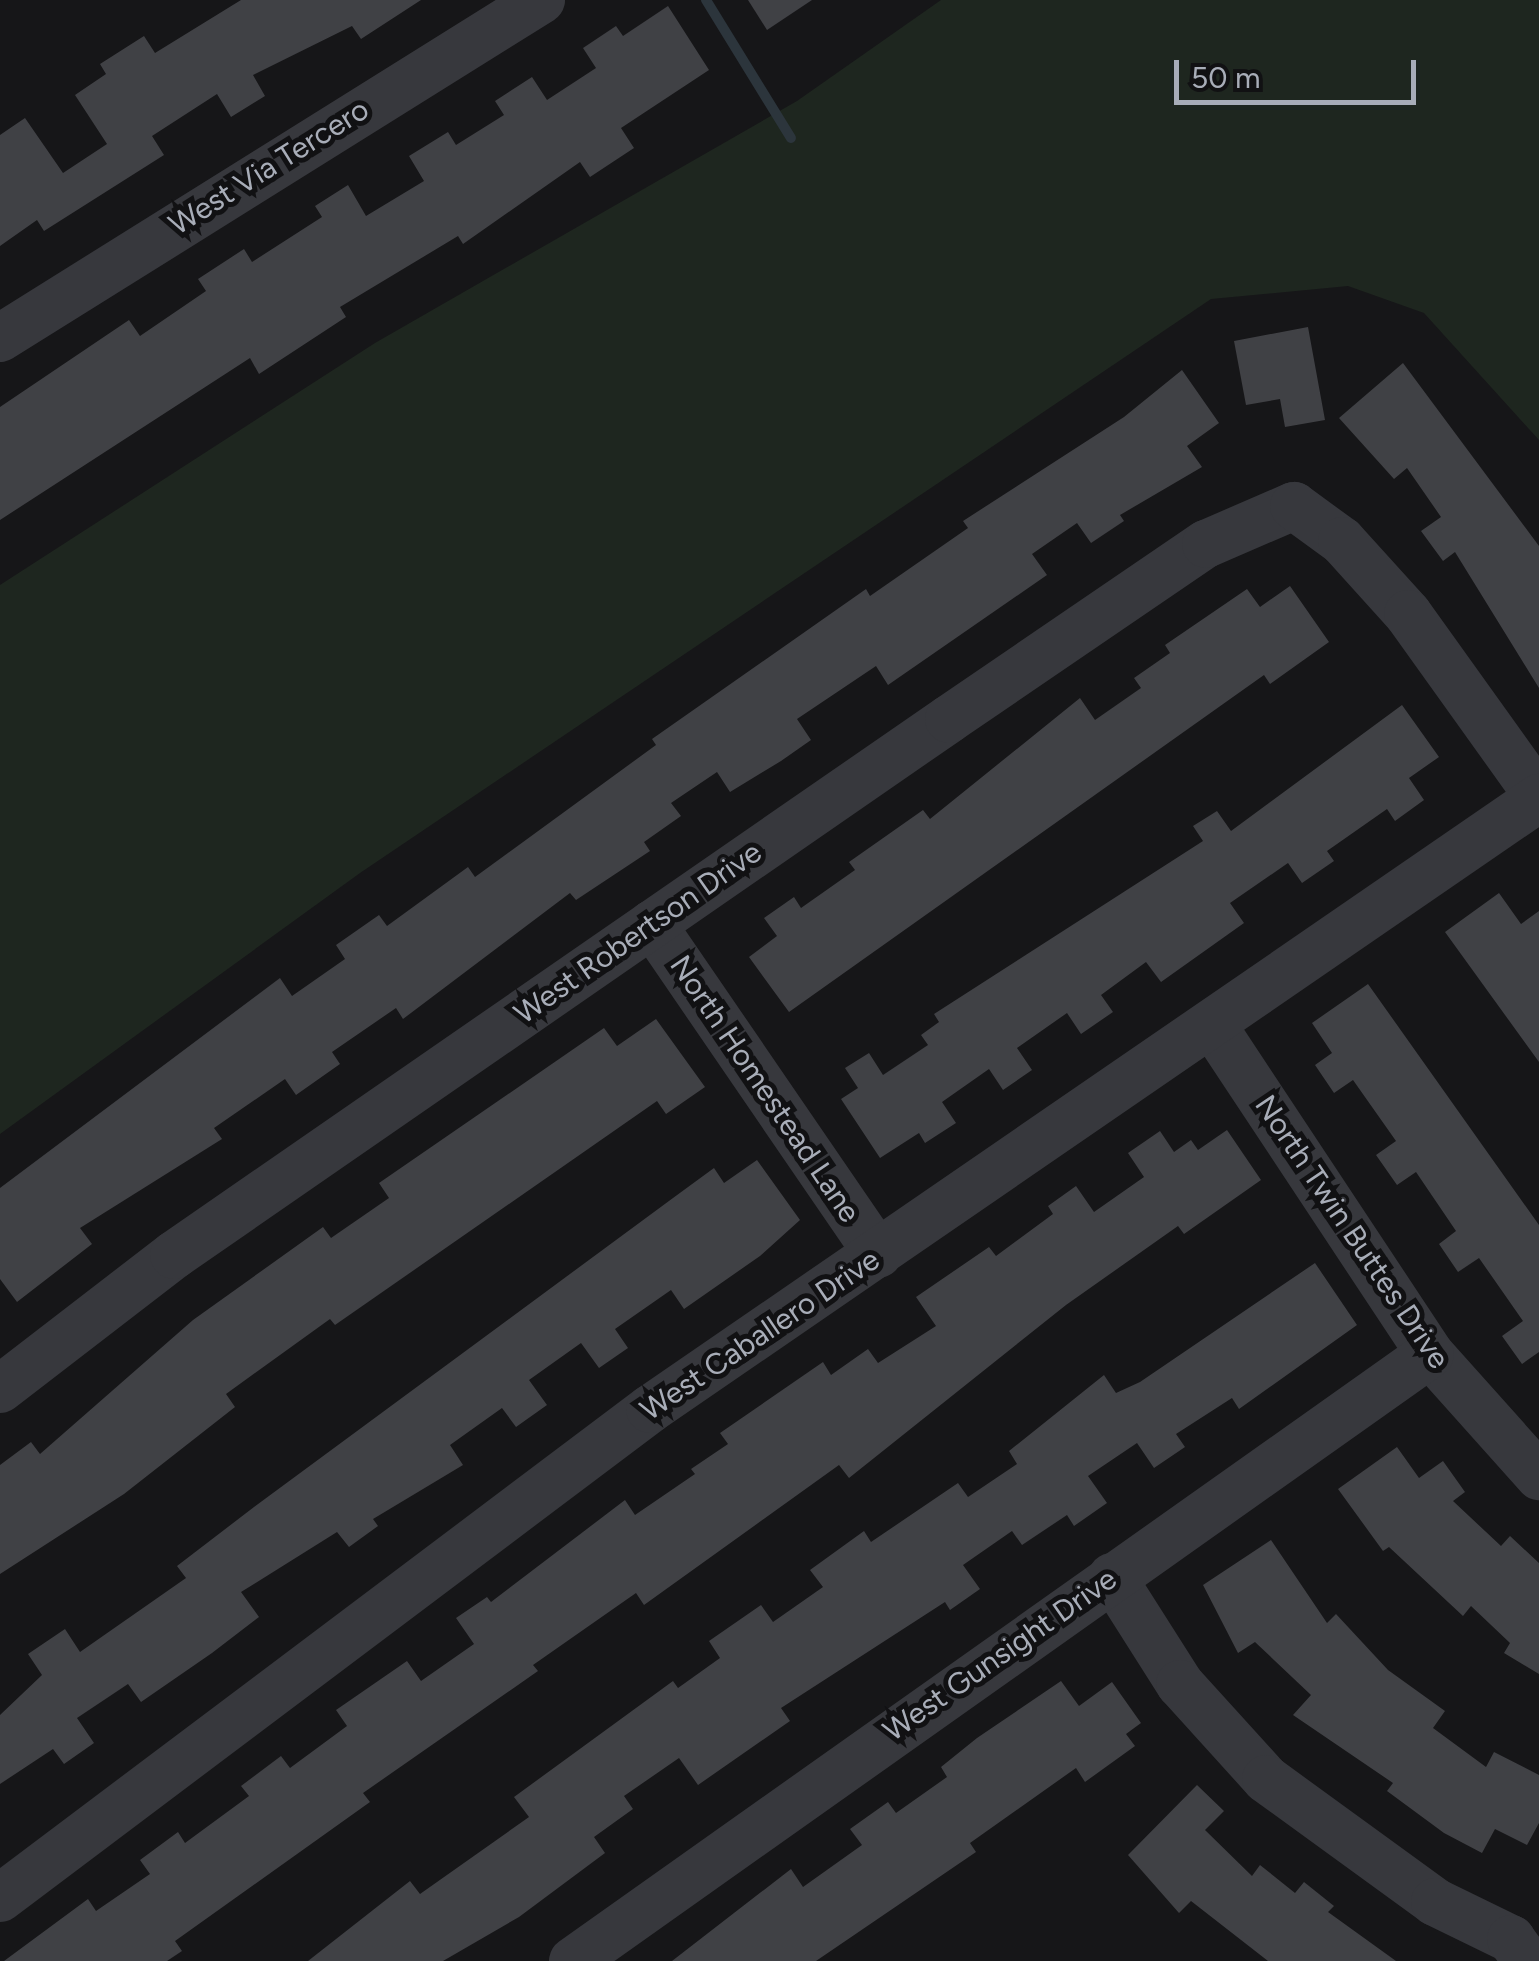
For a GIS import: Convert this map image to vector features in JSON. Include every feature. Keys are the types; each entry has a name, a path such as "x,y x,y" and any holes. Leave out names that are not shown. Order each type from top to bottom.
{"street":[{"name":"West Via Tercero","path":"0,338 541,0"},
{"name":"West Robertson Drive","path":"0,1390 174,1255 1206,544 1294,506 1342,541 1408,614 1539,797"},
{"name":"West Caballero Drive","path":"0,1898 650,1409 1213,1026 1539,797"},
{"name":"North Homestead Lane","path":"652,924 878,1254"},
{"name":"North Twin Buttes Drive","path":"1213,1026 1430,1354 1539,1476"},
{"name":"West Gunsight Drive","path":"573,1961 1430,1354"},
{"path":"1112,1577 1180,1684 1266,1779 1435,1902 1511,1938 1527,1961"}],"shaded area":[{"path":"941,0 1539,0 1539,440 1424,313 1348,286 1211,299 360,873 0,1134 0,585 375,343 797,101"}],"building":[{"path":"241,0 421,0 361,39 352,26 253,75 265,96 231,117 217,94 152,136 164,155 44,231 37,220 0,246 0,135 25,118 63,173 107,144 75,95 106,74 100,64 144,36 155,53"},
{"path":"748,0 812,0 767,30"},
{"path":"668,6 709,70 621,128 634,148 590,177 580,162 463,244 458,236 340,307 346,317 259,374 250,358 0,520 0,407 129,320 140,336 206,291 198,279 244,249 252,262 322,217 315,206 348,185 366,216 424,181 409,156 448,132 456,145 504,115 495,101 532,77 547,100 596,68 583,48 616,26 623,36"},
{"path":"1308,327 1325,420 1285,427 1280,399 1246,405 1234,341"},
{"path":"1403,363 1539,546 1539,688 1455,552 1443,561 1421,531 1441,517 1407,468 1394,479 1339,418"},
{"path":"1182,370 1219,423 1187,446 1202,467 1120,515 1124,521 1091,543 1077,523 1032,554 1047,575 888,685 876,666 797,719 811,740 781,761 730,792 717,772 671,803 681,816 644,842 650,851 576,900 570,893 403,1019 396,1008 332,1052 340,1064 296,1095 285,1079 214,1128 222,1139 80,1228 92,1244 17,1302 0,1279 0,1188 280,978 292,996 345,959 336,945 379,915 387,926 468,867 475,877 656,745 652,739 866,589 870,596 968,528 963,521 1124,417"},
{"path":"1290,586 1329,642 1270,684 1264,675 789,1012 749,957 777,936 764,918 794,897 801,908 855,870 849,862 923,810 930,819 1080,698 1095,720 1141,688 1134,678 1170,653 1165,645 1247,589 1260,607"},
{"path":"1402,705 1439,757 1409,778 1424,800 1395,821 1387,809 1327,851 1334,861 1302,883 1288,863 1230,903 1244,923 1161,982 1146,962 1101,995 1113,1012 1081,1034 1067,1013 1017,1048 1032,1070 1003,1090 989,1069 942,1102 956,1123 925,1143 919,1133 880,1158 841,1099 858,1088 845,1068 869,1053 883,1075 928,1045 921,1035 939,1022 934,1014 1203,841 1193,826 1217,811 1231,831"},
{"path":"1499,893 1521,924 1539,911 1539,1062 1445,932"},
{"path":"1368,984 1539,1225 1539,1352 1522,1364 1502,1336 1523,1321 1479,1258 1458,1272 1439,1244 1456,1231 1416,1172 1397,1185 1376,1155 1396,1141 1353,1080 1334,1093 1315,1065 1332,1053 1312,1023"},
{"path":"656,1019 705,1087 666,1114 657,1101 335,1325 330,1319 226,1394 235,1407 124,1494 0,1574 0,1465 31,1442 40,1454 193,1320 323,1227 331,1238 389,1198 379,1183 604,1028 617,1046"},
{"path":"1227,1130 1261,1180 1184,1234 1178,1226 1066,1305 849,1478 839,1465 644,1605 636,1593 533,1665 538,1671 363,1793 370,1802 175,1941 182,1951 167,1961 4,1961 88,1899 96,1911 150,1874 140,1860 178,1832 185,1843 249,1796 241,1786 281,1756 290,1768 347,1726 336,1710 407,1661 421,1681 474,1644 456,1618 487,1597 491,1602 625,1500 635,1515 695,1474 691,1469 728,1444 720,1433 823,1362 831,1375 868,1349 878,1363 936,1326 916,1297 989,1247 996,1256 1053,1214 1048,1206 1076,1186 1094,1212 1144,1177 1128,1153 1160,1131 1174,1152 1191,1140 1198,1150"},
{"path":"757,1160 800,1220 760,1256 684,1309 671,1290 615,1329 628,1348 599,1368 581,1343 529,1380 547,1405 516,1427 502,1408 450,1445 463,1465 373,1519 378,1526 349,1547 337,1532 241,1592 259,1617 212,1653 141,1702 128,1684 77,1718 94,1743 64,1764 53,1749 0,1784 0,1715 42,1675 28,1654 65,1629 80,1652 186,1578 177,1566 254,1507 714,1168 724,1183"},
{"path":"1315,1263 1357,1325 1239,1409 1232,1398 1176,1434 1185,1447 1154,1468 1137,1443 1088,1476 1107,1503 1074,1526 1067,1515 1022,1545 1012,1531 963,1565 980,1589 950,1610 945,1602 781,1708 790,1721 698,1785 679,1758 624,1796 633,1809 594,1837 605,1853 519,1917 443,1961 308,1961 410,1881 420,1894 529,1817 514,1797 673,1681 678,1688 720,1658 709,1641 761,1605 773,1622 823,1587 810,1570 864,1531 871,1542 958,1483 968,1497 1017,1464 1009,1451 1104,1375 1116,1393 1140,1382"},
{"path":"1397,1447 1419,1478 1443,1461 1465,1492 1453,1501 1501,1546 1510,1536 1539,1563 1539,1674 1504,1653 1510,1643 1471,1606 1463,1616 1389,1547 1383,1551 1338,1489"},
{"path":"1271,1540 1327,1623 1336,1614 1388,1670 1445,1711 1433,1728 1486,1767 1494,1752 1539,1775 1539,1823 1527,1845 1495,1829 1482,1853 1444,1833 1387,1791 1393,1783 1293,1715 1311,1695 1255,1642 1238,1653 1203,1585"},
{"path":"1061,1681 1079,1706 1112,1682 1141,1723 1126,1734 1135,1746 1085,1782 1076,1768 970,1843 976,1852 816,1961 672,1961 791,1869 803,1887 862,1845 850,1829 888,1802 896,1813 947,1777 941,1767 977,1738"},
{"path":"1197,1785 1224,1811 1205,1830 1252,1876 1260,1865 1295,1893 1304,1882 1334,1906 1328,1912 1396,1961 1268,1961 1191,1901 1179,1913 1128,1855"}],"waterway":[{"path":"706,0 791,138"}]}
